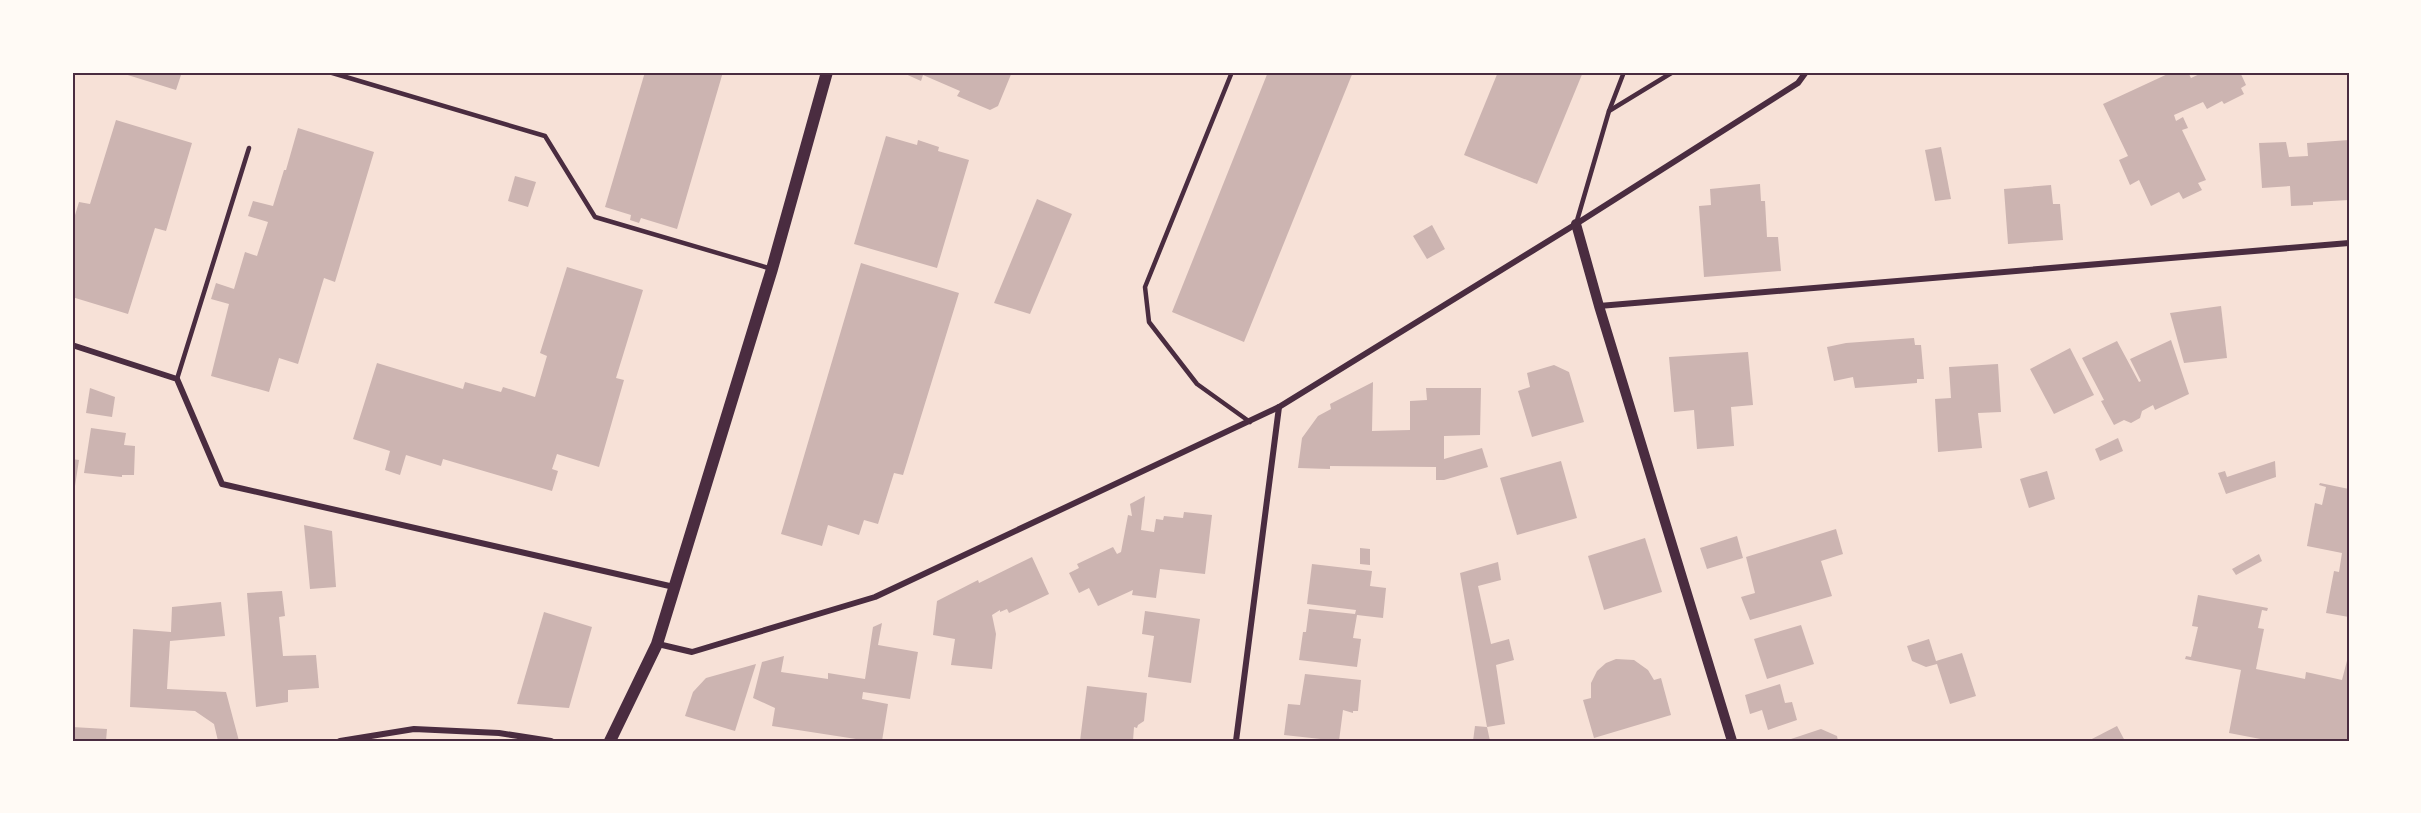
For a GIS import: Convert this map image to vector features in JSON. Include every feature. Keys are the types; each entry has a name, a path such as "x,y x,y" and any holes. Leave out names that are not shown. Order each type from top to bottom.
{"main road":[{"path":"610,741 657,644 771,269 827,72"}],"street":[{"path":"657,644 692,652 875,597 1250,422 1279,407 1576,224 1798,83 1806,72"},
{"path":"1576,224 1732,741"},
{"path":"1599,306 2349,243"},
{"path":"72,345 177,380 222,484 675,588"},
{"path":"1236,741 1279,407"},
{"path":"340,741 414,729 499,733 551,741"}],"lane":[{"path":"329,72 545,136 595,217 771,269"},
{"path":"1232,72 1145,286 1149,322 1197,384 1250,422"},
{"path":"1576,224 1609,111 1624,72"},
{"path":"1609,111 1672,72"},
{"path":"177,380 249,148"}],"building":[{"path":"118,72 182,72 176,90"},
{"path":"645,72 723,72 677,229 641,218 639,223 630,220 631,215 605,207"},
{"path":"901,72 1012,72 998,106 990,110 957,96 960,91 923,75 921,81"},
{"path":"1268,72 1353,72 1244,342 1172,312"},
{"path":"1498,72 1583,72 1537,184 1464,155"},
{"path":"2172,72 2188,72 2191,78 2204,72 2240,72 2246,85 2241,88 2244,94 2224,104 2222,101 2207,109 2203,102 2174,115 2176,121 2183,117 2188,128 2182,130 2206,180 2198,183 2202,190 2183,199 2179,192 2151,206 2139,180 2130,185 2119,160 2128,156 2103,104"},
{"path":"116,120 192,143 166,231 155,228 128,314 72,297 72,225 79,202 90,204"},
{"path":"298,128 374,152 335,282 324,278 298,364 279,358 269,392 211,376 229,304 211,299 216,283 234,289 245,252 257,256 268,222 248,216 253,201 273,206"},
{"path":"886,136 917,145 918,140 939,147 938,151 969,160 937,268 854,244"},
{"path":"2349,140 2349,200 2291,206 2290,186 2262,188 2259,143 2286,142 2289,157 2308,156 2307,143"},
{"path":"1941,147 1951,199 1935,201 1925,150"},
{"path":"515,176 536,182 528,207 508,201"},
{"path":"1760,184 1761,201 1765,201 1767,237 1778,237 1781,271 1704,277 1699,206 1711,205 1710,189"},
{"path":"2051,185 2053,204 2060,204 2063,240 2008,244 2004,189"},
{"path":"1037,199 1072,214 1030,314 994,303"},
{"path":"1432,225 1445,249 1427,259 1413,236"},
{"path":"861,263 959,293 903,475 894,473 878,524 864,520 859,535 828,525 822,546 781,534"},
{"path":"567,267 643,290 616,378 624,380 599,467 557,454 552,469 558,471 552,491 443,459 441,466 406,455 400,475 385,470 390,451 353,439 377,363 463,389 465,382 501,392 503,387 535,397 547,356 540,353"},
{"path":"2221,306 2227,358 2184,363 2170,313"},
{"path":"1914,338 1915,345 1921,345 1924,379 1917,379 1917,383 1855,388 1853,377 1834,381 1827,347 1846,343"},
{"path":"2171,340 2189,394 2155,410 2153,405 2142,411 2140,418 2131,423 2124,420 2114,425 2082,358 2117,341 2139,382 2141,381 2130,359"},
{"path":"2070,348 2094,395 2054,414 2030,369"},
{"path":"1748,352 1753,405 1731,407 1734,446 1697,449 1694,410 1674,412 1669,357"},
{"path":"1998,364 2001,412 1978,413 1982,448 1938,452 1935,399 1951,398 1949,367"},
{"path":"1554,365 1569,372 1584,422 1532,437 1518,391 1530,387 1527,373"},
{"path":"1373,382 1372,431 1410,430 1410,401 1427,400 1426,388 1481,388 1480,435 1444,436 1444,459 1482,448 1488,467 1444,480 1436,480 1436,467 1298,468 1302,438 1318,416 1331,409 1330,404"},
{"path":"90,388 115,397 112,417 86,413"},
{"path":"91,428 126,433 124,445 135,446 134,475 122,475 122,477 84,473"},
{"path":"2118,438 2123,451 2100,461 2095,449"},
{"path":"72,459 79,460 75,486 72,485"},
{"path":"1561,461 1577,518 1517,535 1500,478"},
{"path":"2275,461 2276,477 2226,494 2218,473 2225,471 2227,477"},
{"path":"2047,471 2055,499 2029,508 2020,479"},
{"path":"2320,483 2349,489 2349,617 2326,613 2334,571 2339,572 2342,553 2307,546 2315,503 2322,505 2326,487 2319,485"},
{"path":"1145,496 1141,530 1154,532 1156,519 1163,520 1164,516 1183,518 1184,512 1212,515 1205,574 1160,569 1156,598 1132,595 1133,590 1098,606 1089,588 1079,593 1069,573 1079,568 1077,564 1113,547 1117,554 1121,552 1128,515 1132,516 1130,504"},
{"path":"304,525 332,531 336,587 310,589"},
{"path":"1836,529 1843,554 1821,561 1832,596 1750,620 1741,597 1755,593 1746,557"},
{"path":"1737,536 1743,558 1707,569 1700,548"},
{"path":"1645,538 1662,592 1604,610 1588,556"},
{"path":"1360,548 1370,549 1370,565 1360,564"},
{"path":"2259,554 2262,561 2236,575 2232,569"},
{"path":"1032,557 1049,594 1009,613 1007,609 992,615 996,634 992,669 951,665 955,639 933,635 937,601 978,580 979,583"},
{"path":"1498,562 1501,580 1478,586 1491,644 1509,639 1514,660 1496,665 1505,724 1487,727 1460,573"},
{"path":"1312,564 1372,571 1370,586 1386,588 1383,618 1357,615 1353,638 1361,639 1357,667 1299,660 1309,609 1355,614 1356,610 1307,604"},
{"path":"282,591 285,616 279,617 283,656 316,655 319,688 288,690 288,702 256,707 247,593"},
{"path":"2198,595 2268,608 2267,611 2262,610 2258,628 2264,629 2256,669 2305,679 2306,672 2342,680 2349,653 2349,741 2271,741 2229,733 2241,670 2185,659 2186,656 2191,657 2198,627 2192,626"},
{"path":"221,602 225,636 170,641 167,689 226,692 239,741 218,741 214,724 195,711 130,707 133,629 171,632 172,607"},
{"path":"1145,611 1200,619 1191,683 1148,677 1154,636 1142,634"},
{"path":"544,612 592,627 569,708 517,704"},
{"path":"882,623 878,645 918,652 910,699 863,692 862,699 888,704 882,741 855,741 856,739 772,726 775,708 753,698 762,662 784,656 781,672 828,679 828,673 865,679 873,627"},
{"path":"1801,625 1814,664 1767,679 1754,639"},
{"path":"1929,639 1936,661 1962,653 1976,696 1950,704 1937,664 1926,667 1912,661 1907,646"},
{"path":"1616,659 1634,660 1648,670 1654,680 1661,678 1671,715 1594,738 1583,700 1591,698 1591,683 1597,671 1606,663"},
{"path":"756,664 735,731 685,716 693,692 706,678"},
{"path":"1305,674 1361,680 1358,711 1353,711 1353,713 1343,710 1339,741 1284,735 1288,704 1300,705"},
{"path":"1780,684 1785,703 1792,702 1797,720 1768,730 1762,710 1750,714 1745,695"},
{"path":"1087,686 1147,693 1144,721 1137,728 1134,727 1133,741 1080,741"},
{"path":"1475,726 1487,727 1490,741 1473,741"},
{"path":"2117,726 2125,741 2088,741"},
{"path":"72,727 107,729 106,741 72,741"},
{"path":"1821,729 1837,736 1838,741 1785,741"}]}
